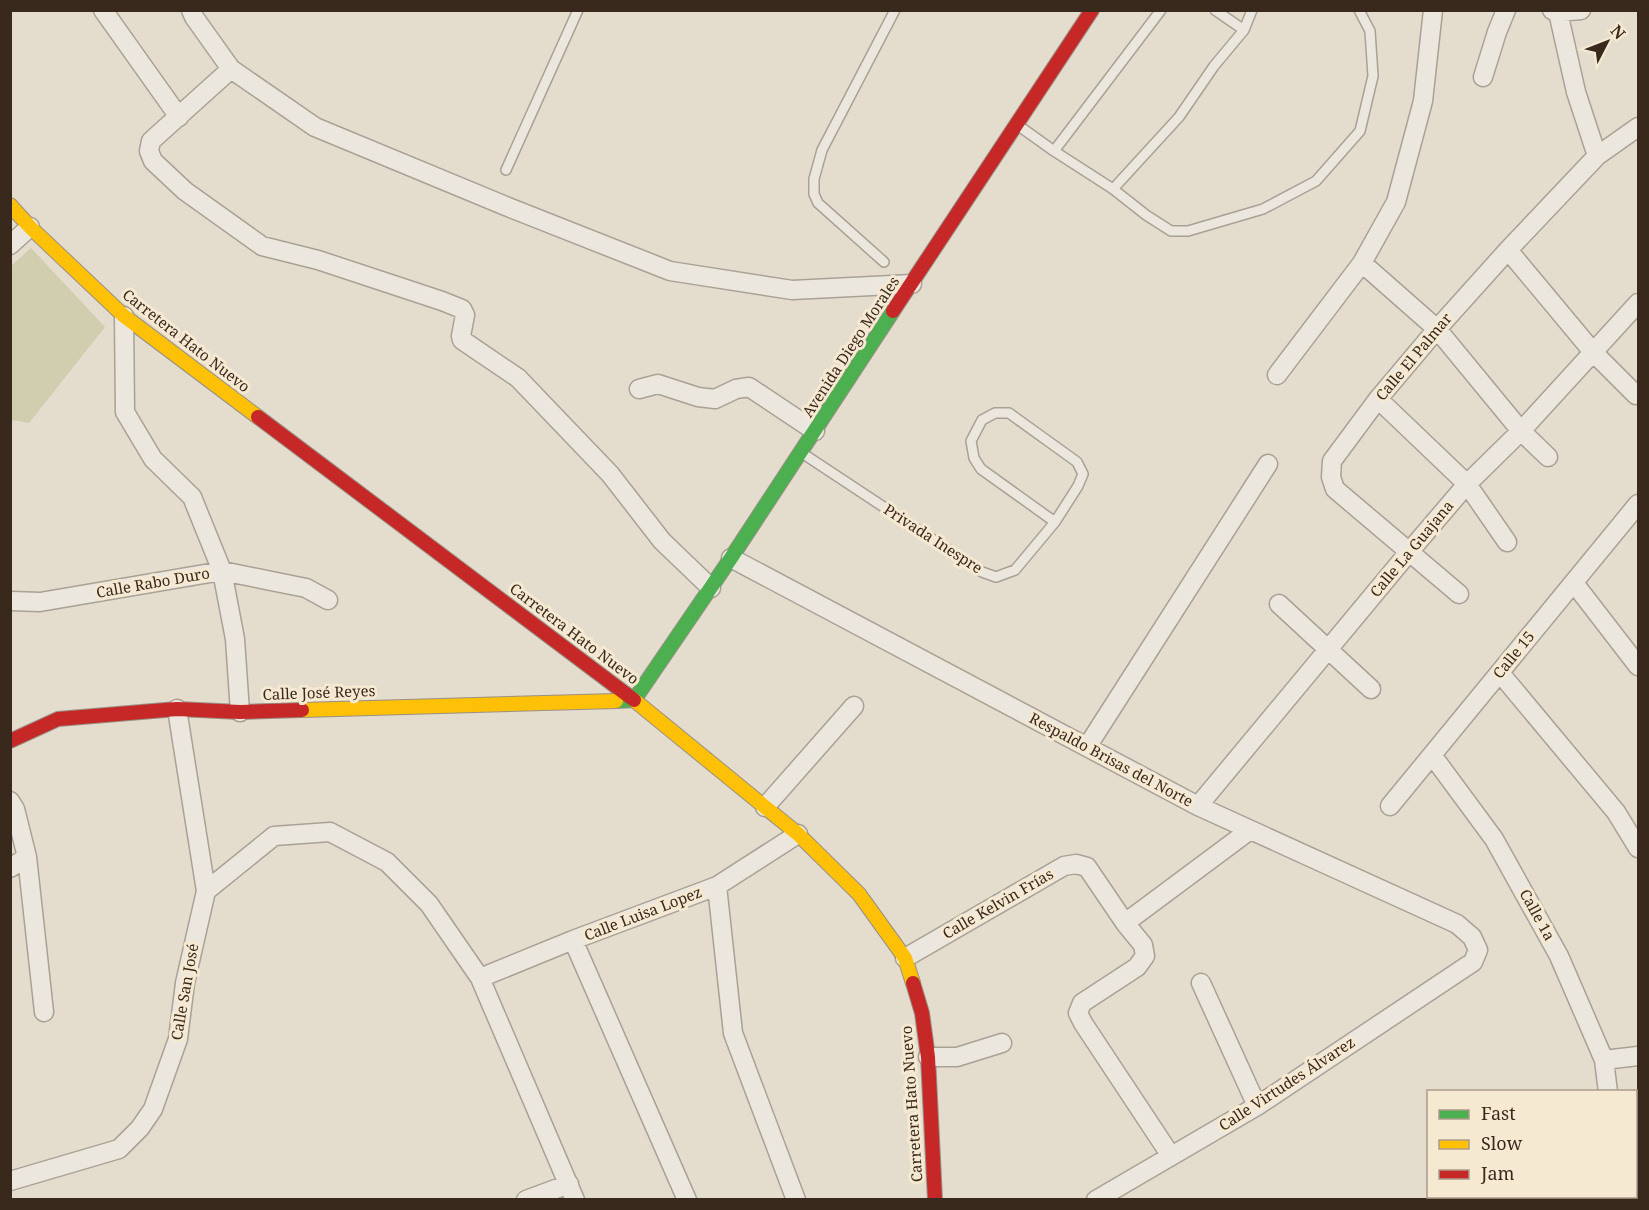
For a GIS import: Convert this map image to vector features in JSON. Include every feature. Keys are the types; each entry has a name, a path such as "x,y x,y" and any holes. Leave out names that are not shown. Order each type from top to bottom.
{"street":[{"path":"102,10 179,117"},
{"path":"191,10 194,18 231,69 315,127 669,271 792,290 912,284"},
{"name":"Avenida Diego Morales","path":"634,700 732,558 1092,10"},
{"path":"1277,375 1362,263 1396,202 1422,101 1433,10"},
{"path":"1483,77 1506,10"},
{"path":"1581,10 1555,11 1576,92 1597,156"},
{"path":"231,69 151,141 148,151 153,161 185,191 262,246 318,260 462,309 465,315 462,340 518,378 610,474 662,541 711,588"},
{"name":"Calle El Palmar","path":"1459,594 1335,489 1331,477 1332,461 1378,399 1508,250 1597,156 1638,127"},
{"name":"Carretera Hato Nuevo","path":"10,205 124,316 634,700 798,834 859,894 905,957 922,1013 928,1057 935,1200"},
{"path":"10,245 30,226"},
{"path":"1508,250 1593,352 1636,394"},
{"path":"1362,263 1437,329 1521,431 1548,458"},
{"name":"Calle La Guajana","path":"1198,806 1467,484 1521,431 1638,303"},
{"path":"124,316 125,412 153,459 192,498 222,571 235,639 240,712"},
{"path":"639,389 658,384 698,397 715,399 736,389 749,387 815,431"},
{"path":"1378,399 1467,484 1507,542"},
{"path":"1087,747 1268,464"},
{"name":"Calle 15","path":"1390,806 1638,504"},
{"name":"Respaldo Brisas del Norte","path":"732,558 1198,806 1457,924 1472,937 1478,950 1473,962"},
{"name":"Calle Rabo Duro","path":"10,601 40,602 222,571 306,588 328,600"},
{"path":"1574,583 1638,666"},
{"path":"1279,604 1371,688"},
{"path":"1500,673 1616,812 1638,848"},
{"name":"Calle José Reyes","path":"10,741 58,718 177,709 240,712 634,700"},
{"path":"765,807 854,706"},
{"name":"Calle San José","path":"10,1181 119,1149 140,1128 153,1109 178,1039 185,983 206,891 177,709"},
{"name":"Calle 1a","path":"1432,755 1500,849 1559,956 1604,1060 1608,1090"},
{"path":"10,801 15,809 27,857 44,1012"},
{"path":"1125,922 1250,830"},
{"path":"206,891 274,836 330,832 387,862 429,904 480,978 572,1192 526,1200"},
{"name":"Calle Luisa Lopez","path":"480,978 717,886 798,834"},
{"path":"10,868 27,857"},
{"name":"Calle Kelvin Frías","path":"905,957 1064,866 1076,864 1087,867 1143,945 1145,956 1137,967 1082,1004 1078,1013 1171,1156"},
{"path":"717,886 733,1033 793,1199"},
{"path":"573,940 687,1200"},
{"name":"Calle Virtudes Álvarez","path":"1096,1200 1257,1106 1473,962"},
{"path":"1201,983 1257,1106"},
{"path":"928,1057 957,1057 1002,1043"},
{"path":"1604,1060 1638,1056"}],"lane":[{"path":"506,171 578,10"},
{"path":"884,262 818,203 814,194 814,179 822,150 895,10"},
{"path":"1054,151 1161,10"},
{"path":"1215,10 1244,30"},
{"path":"1113,189 1179,117 1214,66 1244,30 1252,10"},
{"path":"1017,124 1171,231 1188,231 1263,209 1316,181 1360,131 1374,76 1370,31 1359,10"},
{"name":"Privada Inespre","path":"801,452 982,572 996,577 1015,570 1055,522 1083,474 1077,462 1009,413 995,412 982,420 971,441 974,458 981,469 1055,522"}],"shaded area":[{"path":"31,248 105,327 29,423 11,420 10,267"}],"traffic: fast":[{"path":"616,701 634,700 731,558 893,311"}],"traffic: slow":[{"path":"10,205 30,227 124,316 258,417"},
{"path":"634,700 798,834 859,894 905,958 913,983"},
{"path":"302,710 616,701"}],"traffic: jam":[{"path":"893,311 1092,10"},
{"path":"258,417 634,700"},
{"path":"10,741 58,719 177,709 240,712 302,710"},
{"path":"913,983 922,1013 928,1057 935,1200"}]}
